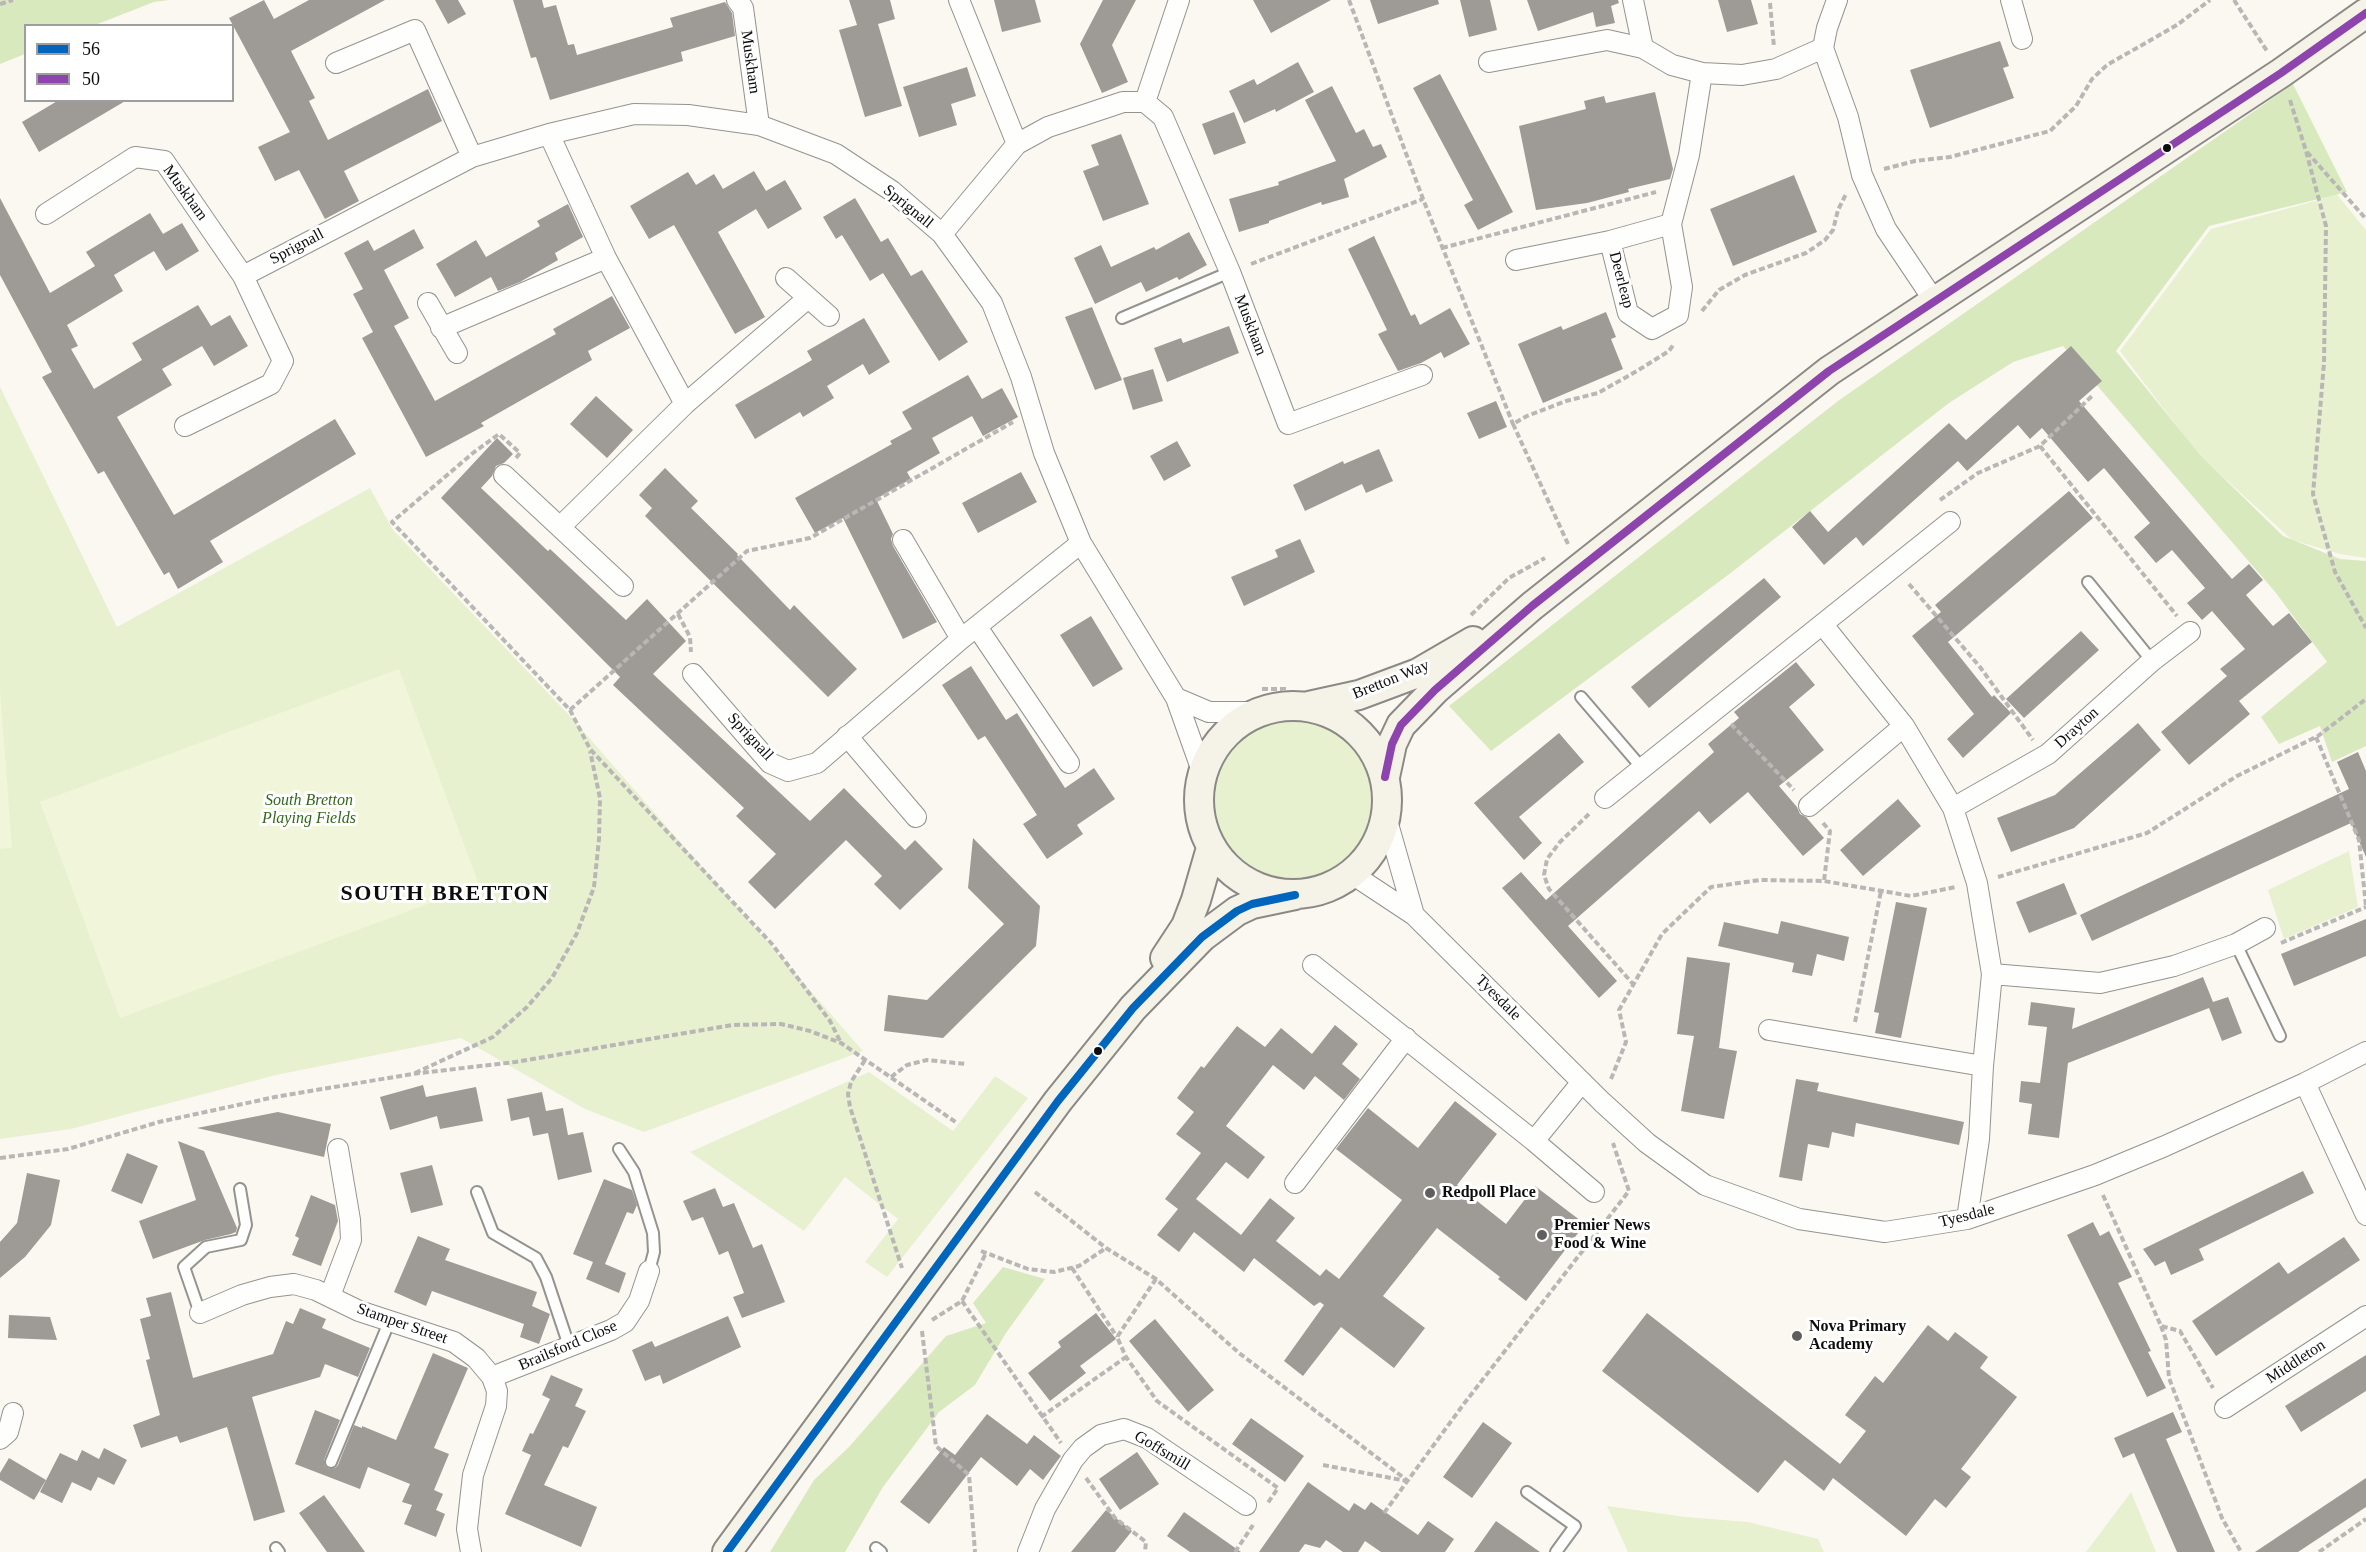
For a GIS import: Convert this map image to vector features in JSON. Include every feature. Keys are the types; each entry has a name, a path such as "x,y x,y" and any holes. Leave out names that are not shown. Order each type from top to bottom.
{"street":[{"name":"Muskham","path":"737,0 742,8 759,125"},
{"path":"959,0 1017,144"},
{"path":"942,234 1017,144 1048,127 1123,102 1145,102 1179,0"},
{"path":"1633,0 1643,48"},
{"path":"1837,0 1823,48 1848,117 1862,175 1886,229 1935,302"},
{"path":"2011,0 2022,39"},
{"name":"Bretton Way","path":"1385,777 1392,744 1401,724 1435,690 1532,606 1829,371 1935,302 2276,65 2366,13"},
{"path":"336,63 415,30 472,157"},
{"path":"1489,62 1607,40 1643,48 1672,66 1702,73 1742,75 1776,69 1823,48"},
{"name":"Deerleap","path":"1610,241 1628,313 1652,329 1678,315 1683,287 1671,224 1689,155 1702,73"},
{"name":"Muskham","path":"1145,102 1163,117 1230,272 1288,424 1422,375"},
{"name":"Sprignall","path":"243,276 472,157 549,134 634,114 688,115 759,125 836,154 892,191 942,234 992,303 1032,411 1044,453 1081,543 1176,698 1202,771"},
{"path":"549,134 606,258 685,404"},
{"name":"Muskham","path":"46,214 135,157 164,161 243,276"},
{"name":"Deerleap","path":"1516,260 1610,241 1671,224"},
{"path":"441,328 606,258"},
{"path":"185,426 271,384 283,361 243,276"},
{"path":"786,278 829,316"},
{"path":"560,527 685,404 808,298"},
{"path":"428,303 457,353"},
{"path":"504,475 623,586"},
{"path":"1605,798 1950,522"},
{"path":"903,540 969,633 1069,762"},
{"name":"Sprignall","path":"693,674 770,763 788,771 817,763 969,633 1081,543"},
{"name":"Bretton Way","path":"1301,698 1359,696 1418,673 1532,606"},
{"path":"1823,625 1904,726 1953,808 1977,883 1992,974 1979,1139 1966,1219"},
{"name":"Drayton","path":"1953,808 2045,756 2152,661 2190,632"},
{"path":"727,1552 1058,1101 1133,1008 1202,937 1236,911 1252,904 1325,889 1352,874 1368,858 1379,839 1386,817 1388,797 1385,777 1375,752 1358,730 1335,715 1301,698 1282,705 1255,700 1209,712 1176,698"},
{"path":"1255,700 1214,746 1202,771 1198,797 1201,823 1211,848 1226,867 1247,882 1270,891 1294,895"},
{"path":"1809,806 1904,726"},
{"path":"847,736 916,817"},
{"name":"Tyesdale","path":"1386,817 1414,915"},
{"path":"1133,1008 1186,926 1197,900 1211,848"},
{"name":"Tyesdale","path":"1352,874 1414,915 1602,1102 1647,1143 1705,1185 1799,1219 1885,1232 1966,1219 2095,1175 2305,1083 2366,1052"},
{"path":"1992,974 2100,983 2174,966 2236,944 2265,928"},
{"path":"1313,965 1534,1141 1594,1192"},
{"path":"1769,1030 1983,1066"},
{"path":"1295,1183 1406,1038"},
{"path":"1534,1141 1582,1082"},
{"path":"2305,1083 2366,1215"},
{"path":"330,1296 351,1240 350,1220 338,1149"},
{"name":"Brailsford Close","path":"492,1377 611,1330 625,1322 639,1301 649,1271"},
{"name":"Stamper Street","path":"200,1313 242,1295 270,1287 294,1284 330,1296 359,1311 454,1342 476,1358 492,1377"},
{"name":"Middleton","path":"2225,1408 2366,1316"},
{"path":"471,1552 467,1529 473,1475 496,1406 497,1391 492,1377"},
{"path":"0,1439 8,1432 13,1413"},
{"name":"Goffsmill","path":"1028,1552 1045,1509 1073,1460 1083,1448 1101,1435 1124,1429 1147,1438 1246,1505"}],"lane":[{"path":"1122,318 1230,272"},
{"path":"2088,582 2152,661"},
{"path":"1581,697 1642,768"},
{"path":"2236,944 2280,1036"},
{"path":"619,1149 634,1172 653,1233 654,1252 649,1271"},
{"path":"200,1313 184,1267 206,1247 241,1240 246,1226 240,1189"},
{"path":"477,1192 493,1233 536,1258 546,1277 569,1347"},
{"path":"331,1462 390,1320"},
{"path":"1527,1492 1575,1526 1556,1552"}],"path":[{"path":"0,4 13,0"},
{"path":"1349,0 1442,248 1513,424 1569,546"},
{"path":"1696,317 1719,290 1745,275 1806,253 1825,240 1833,230 1838,210 1857,172 1862,175 1915,161 1950,158 2050,131 2076,106 2092,79 2108,65 2177,25 2210,0"},
{"path":"2234,0 2276,65 2306,151 2326,226 2324,363 2313,494 2335,572 2366,628"},
{"path":"1771,1 1776,69"},
{"path":"2306,151 2366,219"},
{"path":"1442,248 1681,185"},
{"path":"1230,272 1423,200"},
{"path":"1513,424 1566,401 1598,393 1669,351 1675,343"},
{"path":"1950,522 1939,500 1978,472 2040,446 2092,396"},
{"path":"570,710 747,551 810,538 1032,411"},
{"path":"412,1074 493,1037 527,1007 552,978 577,933 594,887 600,798 590,749 570,710 392,522 473,453 499,434 520,453 504,475"},
{"path":"2040,446 2190,632"},
{"path":"1468,618 1509,578 1549,556"},
{"path":"1895,567 1980,667 2045,756"},
{"path":"678,614 690,638 693,674"},
{"path":"1255,700 1301,698"},
{"path":"1602,1102 1626,1042 1619,1010 1662,934 1710,887 1760,880 1824,881 1911,896 1977,883 2147,832 2237,777 2316,737 2366,699"},
{"path":"1716,708 1830,831 1824,881"},
{"path":"2265,928 2280,944 2366,907 2359,840 2316,737"},
{"path":"590,749 772,944 830,1022 841,1044"},
{"path":"1605,798 1560,842 1547,859 1544,875 1549,889 1633,984"},
{"path":"1851,1044 1881,891"},
{"path":"0,1158 68,1149 159,1122 275,1097 412,1074 515,1062 732,1025 781,1024 810,1031 841,1044 957,1123"},
{"path":"865,1060 851,1082 848,1094 850,1107 903,1269"},
{"path":"891,1077 907,1065 927,1060 966,1064"},
{"path":"1384,1514 1470,1396 1629,1191 1611,1136 1623,1121"},
{"path":"2095,1175 2161,1326 2166,1340 2169,1378 2222,1518 2241,1552"},
{"path":"1035,1192 1106,1248 1156,1279 1239,1353 1408,1481"},
{"path":"976,1249 1028,1269 1054,1272 1079,1266 1106,1248"},
{"path":"1072,1268 1117,1337 1126,1357 1157,1401 1278,1488"},
{"path":"1117,1337 1156,1279"},
{"path":"962,1301 1041,1417 1115,1518 1146,1542 1145,1552"},
{"path":"2161,1326 2180,1331 2225,1408"},
{"path":"921,1327 936,1446 969,1475 975,1552"},
{"path":"1041,1417 1126,1357"},
{"path":"1323,1465 1408,1481"},
{"path":"2319,1552 2366,1520"}],"green space":[{"path":"0,0 169,0 154,2 98,24 24,24 24,54 0,64"},
{"path":"2293,84 2347,192 2209,226 2116,351 2200,455 2283,536 2340,559 2366,561 2366,746 2332,762 2320,726 2279,744 2261,717 2327,662 2276,593 2063,346 2013,362 1949,403 1728,575 1491,751 1449,706 1838,401"},
{"path":"2335,192 2366,230 2366,558 2340,554 2292,540 2197,453 2120,351 2211,229 2319,200"},
{"name":"South Bretton Playing Fields","path":"0,387 117,627 370,488 393,530 569,715 863,1051 644,1132 585,1109 461,1038 276,1075 71,1129 0,1139"},
{"path":"399,669 479,885 120,1018 40,802"},
{"path":"0,690 12,848 0,849"},
{"path":"1284,706 1302,706 1329,713 1360,733 1380,764 1387,800 1380,836 1360,867 1329,887 1302,894 1284,894 1249,883 1233,873 1220,860 1203,827 1199,809 1199,791 1210,756 1220,740 1233,727 1266,710"},
{"path":"2349,851 2358,907 2284,939 2268,890"},
{"path":"869,1072 953,1131 995,1076 1028,1098 887,1277 865,1262 898,1219 845,1177 804,1231 690,1152"},
{"path":"1003,1267 1045,1279 1006,1333 975,1385 939,1412 883,1487 845,1552 770,1552 814,1480 849,1447 946,1336 986,1323 973,1303"},
{"path":"2131,1492 2156,1552 2086,1552"},
{"path":"1607,1506 1686,1517 1748,1522 1818,1539 1824,1552 1628,1552"}],"building":[{"path":"264,0 274,19 309,0 385,0 291,51 315,98 309,101 328,140 428,89 442,121 344,171 359,201 325,219 299,170 275,181 258,147 290,132 229,18"},
{"path":"435,0 458,0 466,14 448,24"},
{"path":"513,0 542,0 544,8 556,5 568,45 574,44 577,55 673,27 670,18 725,2 732,13 735,36 681,52 683,61 550,100 536,57 531,58"},
{"path":"849,0 890,0 895,19 878,24 902,106 865,117 839,30 857,25"},
{"path":"994,0 1035,0 1041,22 1002,32"},
{"path":"1103,0 1136,0 1112,45 1128,82 1102,93 1080,44"},
{"path":"1253,0 1331,0 1271,33"},
{"path":"1370,0 1438,0 1439,4 1378,24"},
{"path":"1460,0 1490,0 1497,30 1469,37"},
{"path":"1527,0 1618,0 1619,3 1611,6 1615,23 1596,27 1593,12 1538,31"},
{"path":"1718,0 1751,0 1758,24 1727,32"},
{"path":"2000,41 2009,66 2003,68 2014,98 1930,128 1910,70"},
{"path":"1298,62 1314,92 1276,112 1275,109 1244,123 1229,91 1254,79 1257,85"},
{"path":"967,67 976,96 951,104 957,125 919,137 903,87"},
{"path":"1440,74 1513,212 1478,230 1464,205 1473,200 1413,88"},
{"path":"1332,86 1356,133 1364,129 1373,147 1381,144 1387,157 1344,179 1349,197 1322,205 1321,202 1269,221 1269,223 1239,232 1229,199 1279,185 1278,182 1336,161 1305,100"},
{"path":"1655,92 1673,169 1670,179 1628,189 1629,192 1587,203 1536,210 1519,126 1586,109 1584,101 1604,96 1606,103"},
{"path":"56,102 124,102 39,152 22,122"},
{"path":"1234,112 1246,143 1214,155 1202,124"},
{"path":"1121,134 1149,204 1103,221 1083,171 1099,165 1091,145"},
{"path":"754,171 766,191 785,180 802,209 768,229 756,209 718,232 765,317 735,334 674,225 649,239 630,206 688,172 696,185 714,174 723,189"},
{"path":"1794,175 1817,232 1733,266 1710,209"},
{"path":"0,198 50,293 95,266 86,252 150,213 163,234 182,223 199,251 166,271 154,251 114,275 123,291 67,325 78,346 71,349 94,389 142,360 132,343 198,305 211,326 230,315 248,346 214,366 202,346 162,369 172,385 117,417 174,515 335,419 356,454 210,541 223,562 178,589 169,572 164,575 104,471 98,474 42,377 52,372 0,275"},
{"path":"855,198 881,242 888,238 911,276 922,270 968,342 939,361 883,273 870,281 842,235 836,239 823,217"},
{"path":"568,204 583,237 555,253 558,260 520,282 498,291 491,277 455,297 436,264 476,240 486,257 540,226 537,221"},
{"path":"414,229 424,248 384,270 409,318 394,326 435,401 556,334 553,329 612,296 630,328 588,351 592,360 481,423 484,426 426,457 362,338 373,332 353,294 363,289 344,253 368,240 374,251"},
{"path":"1189,232 1207,265 1179,280 1177,277 1146,292 1141,282 1095,304 1074,258 1101,245 1111,267 1154,247 1156,250"},
{"path":"1374,236 1411,316 1415,314 1420,325 1450,308 1470,344 1444,358 1441,352 1421,363 1398,371 1378,334 1387,330 1348,249"},
{"path":"1092,307 1122,380 1095,390 1065,317"},
{"path":"1606,312 1616,337 1611,339 1623,369 1543,403 1518,344 1561,326 1563,330"},
{"path":"864,318 890,362 869,375 863,364 827,386 834,398 803,417 800,412 755,439 735,405 812,360 807,351"},
{"path":"1229,326 1239,353 1167,382 1154,348 1181,338 1183,343"},
{"path":"2071,346 2102,381 2079,401 2232,579 2249,564 2263,580 2246,595 2273,626 2289,613 2312,642 2239,701 2250,714 2189,765 2161,732 2227,676 2220,669 2245,649 2212,611 2202,620 2187,603 2205,588 2172,550 2156,563 2134,537 2150,523 2104,468 2088,482 2042,428 2030,439 2018,425 1967,471 1958,461 1863,546 1856,537 1824,565 1792,527 1810,511 1828,532 1949,423 1966,440"},
{"path":"1153,369 1163,401 1133,410 1123,378"},
{"path":"968,375 982,399 1002,388 1018,417 983,436 972,416 932,438 940,453 907,472 911,479 876,499 893,534 891,539 893,546 937,622 903,639 843,518 815,533 795,498 892,444 890,441 912,429 902,412"},
{"path":"596,396 633,430 607,458 570,424"},
{"path":"1496,401 1507,427 1479,439 1467,413"},
{"path":"497,438 513,454 504,463 496,466 492,476 481,488 626,620 647,599 686,641 653,674 810,821 844,788 905,850 915,840 943,869 900,910 874,884 882,876 846,840 775,909 748,882 776,854 736,816 744,808 613,685 620,677 441,498"},
{"path":"1177,441 1191,466 1164,481 1150,456"},
{"path":"1379,449 1393,481 1366,493 1362,484 1305,511 1293,485 1343,461 1344,464"},
{"path":"665,468 698,501 691,508 790,610 794,605 857,669 828,697 645,516 652,508 639,495"},
{"path":"1021,472 1037,502 978,533 962,503"},
{"path":"2069,491 2093,518 1948,642 1992,697 1994,695 2011,713 1963,758 1947,739 1974,714 1912,636 1941,612 1935,605"},
{"path":"1300,539 1315,572 1244,606 1231,577 1278,557 1275,550"},
{"path":"1764,578 1781,597 1649,708 1631,687"},
{"path":"1091,616 1123,669 1093,687 1060,635"},
{"path":"2081,631 2099,650 2024,718 2006,699"},
{"path":"1796,662 1815,685 1789,707 1824,750 1779,786 1797,807 1800,814 1806,817 1824,838 1803,856 1748,792 1710,824 1699,811 1568,926 1617,981 1599,998 1502,888 1521,872 1546,900 1714,752 1708,744 1739,718 1734,712"},
{"path":"971,666 1006,720 1017,713 1065,788 1094,768 1115,799 1077,825 1083,834 1047,859 1023,824 1037,815 985,736 978,740 942,685"},
{"path":"2138,723 2161,750 2074,828 2011,852 1997,818 2055,795"},
{"path":"1559,733 1584,762 1519,817 1542,843 1524,860 1474,803"},
{"path":"2358,752 2366,771 2366,857 2351,823 2092,941 2080,915 2349,789 2337,762"},
{"path":"1898,799 1921,826 1863,876 1840,850"},
{"path":"973,838 1040,906 1036,946 943,1038 884,1031 888,995 927,1000 1004,924 968,888"},
{"path":"2064,883 2077,914 2029,933 2016,902"},
{"path":"1896,902 1927,908 1901,1038 1875,1033 1879,1013 1874,1012"},
{"path":"2366,919 2366,956 2294,986 2281,954"},
{"path":"1781,921 1849,937 1844,961 1817,954 1812,976 1792,972 1794,963 1718,946 1724,922 1778,934"},
{"path":"1687,957 1730,963 1719,1048 1737,1051 1724,1119 1681,1111 1694,1036 1677,1034"},
{"path":"2203,977 2213,1002 2228,997 2242,1033 2222,1041 2209,1008 2068,1063 2059,1138 2028,1134 2032,1104 2019,1102 2021,1081 2040,1083 2047,1027 2028,1025 2031,1002 2075,1008 2072,1029"},
{"path":"1335,1025 1358,1044 1342,1064 1360,1079 1344,1100 1315,1076 1304,1090 1273,1065 1226,1126 1265,1157 1248,1179 1226,1162 1196,1199 1241,1235 1270,1198 1295,1218 1276,1241 1320,1276 1326,1269 1339,1279 1402,1200 1336,1149 1368,1108 1418,1148 1455,1101 1497,1134 1457,1185 1506,1224 1535,1186 1585,1224 1526,1301 1498,1279 1500,1277 1437,1228 1383,1296 1425,1328 1394,1368 1341,1327 1303,1376 1284,1361 1324,1305 1320,1302 1314,1306 1254,1258 1244,1272 1194,1232 1179,1252 1157,1235 1178,1209 1165,1199 1201,1153 1176,1134 1194,1112 1177,1098 1201,1066 1204,1068 1237,1026 1265,1047 1281,1028 1312,1054"},
{"path":"1796,1079 1819,1083 1817,1091 1964,1122 1959,1145 1856,1123 1854,1137 1832,1132 1829,1148 1808,1144 1802,1181 1779,1177"},
{"path":"423,1085 426,1097 476,1087 483,1121 440,1129 437,1116 390,1130 380,1097"},
{"path":"542,1092 546,1111 563,1108 568,1135 583,1132 592,1172 558,1180 548,1133 533,1136 529,1117 511,1121 507,1099"},
{"path":"278,1112 331,1124 324,1157 197,1128"},
{"path":"178,1141 204,1151 237,1228 236,1232 231,1234 205,1240 153,1259 139,1221 196,1200"},
{"path":"127,1153 158,1166 142,1204 111,1191"},
{"path":"432,1165 443,1205 411,1213 400,1173"},
{"path":"2303,1171 2314,1193 2199,1249 2204,1260 2171,1275 2165,1261 2155,1266 2143,1249"},
{"path":"27,1173 60,1180 51,1225 25,1257 0,1278 0,1242 17,1223"},
{"path":"604,1179 632,1190 637,1205 633,1214 627,1212 605,1264 626,1273 619,1293 586,1279 593,1262 573,1254"},
{"path":"715,1188 723,1207 734,1203 753,1248 762,1244 785,1302 742,1318 733,1297 744,1293 728,1251 719,1255 703,1217 692,1221 683,1201"},
{"path":"311,1195 335,1205 338,1221 321,1266 292,1255 299,1238 295,1236"},
{"path":"2093,1222 2100,1236 2109,1231 2132,1277 2118,1283 2166,1388 2147,1397 2067,1235"},
{"path":"418,1236 450,1249 445,1260 537,1292 532,1306 550,1314 539,1344 520,1337 524,1324 432,1291 426,1306 394,1292"},
{"path":"2344,1237 2360,1260 2216,1356 2192,1321 2279,1262 2288,1274"},
{"path":"171,1292 193,1378 273,1354 286,1321 293,1324 300,1308 326,1319 322,1328 370,1348 358,1377 325,1364 320,1377 252,1397 285,1512 254,1521 227,1427 180,1443 177,1436 141,1448 133,1425 160,1415 146,1360 150,1359 140,1319 151,1316 146,1298"},
{"path":"1096,1313 1116,1339 1080,1366 1086,1373 1050,1401 1028,1373 1061,1347 1058,1342"},
{"path":"1647,1313 1840,1464 1866,1431 1845,1415 1875,1376 1883,1383 1928,1325 1948,1341 1955,1332 1988,1357 1980,1368 2017,1397 1961,1469 1971,1477 1946,1508 1935,1499 1906,1536 1833,1478 1824,1491 1785,1460 1758,1493 1602,1371"},
{"path":"9,1315 50,1317 57,1340 8,1338"},
{"path":"728,1316 741,1347 663,1384 660,1375 645,1381 632,1350 652,1341 655,1347"},
{"path":"1155,1319 1214,1390 1188,1412 1129,1341"},
{"path":"433,1353 468,1368 434,1448 449,1454 434,1490 443,1494 436,1510 445,1514 436,1537 404,1524 412,1505 402,1502 410,1484 368,1467 360,1489 295,1464 315,1410 340,1420 324,1460 325,1466 329,1469 338,1465 354,1425 396,1440"},
{"path":"2366,1355 2366,1391 2301,1432 2285,1406"},
{"path":"551,1375 583,1389 575,1406 586,1411 568,1448 563,1446 544,1485 597,1507 581,1547 505,1514 531,1455 522,1451 550,1399 542,1395"},
{"path":"2173,1412 2182,1432 2166,1439 2215,1552 2177,1552 2134,1453 2123,1458 2114,1438"},
{"path":"987,1414 1027,1444 1034,1435 1061,1456 1043,1480 1030,1469 1017,1486 981,1457 929,1524 900,1502 944,1447 955,1455"},
{"path":"1251,1418 1304,1456 1285,1482 1232,1444"},
{"path":"1483,1422 1512,1443 1472,1498 1443,1477"},
{"path":"104,1448 127,1460 114,1485 98,1477 91,1491 72,1482 62,1503 40,1492 60,1453 77,1461 82,1450 99,1459"},
{"path":"1137,1452 1159,1484 1120,1510 1099,1479"},
{"path":"9,1458 46,1480 34,1500 0,1480 0,1473"},
{"path":"2366,1478 2366,1507 2298,1552 2255,1552"},
{"path":"1308,1482 1349,1511 1354,1503 1365,1510 1371,1502 1418,1535 1428,1521 1454,1539 1445,1552 1381,1552 1365,1541 1358,1552 1343,1552 1326,1540 1320,1548 1305,1544 1299,1552 1259,1552"},
{"path":"324,1495 365,1552 327,1552 299,1513"},
{"path":"1106,1510 1132,1531 1115,1552 1071,1552"},
{"path":"1184,1512 1241,1552 1190,1552 1167,1536"},
{"path":"1496,1521 1540,1552 1474,1552"}],"transit line":[{"name":"50","path":"1385,777 1392,744 1401,725 1435,690 1532,606 1829,371 2281,73 2366,13"},
{"name":"56","path":"727,1552 1058,1101 1133,1008 1202,937 1237,911 1252,904 1295,895"}],"place":[{"name":"Redpoll Place","path":"1430,1193"},
{"name":"Premier News Food & Wine","path":"1542,1235"},
{"name":"Nova Primary Academy","path":"1797,1336"}],"district":[{"name":"SOUTH BRETTON","path":"445,894"}]}
